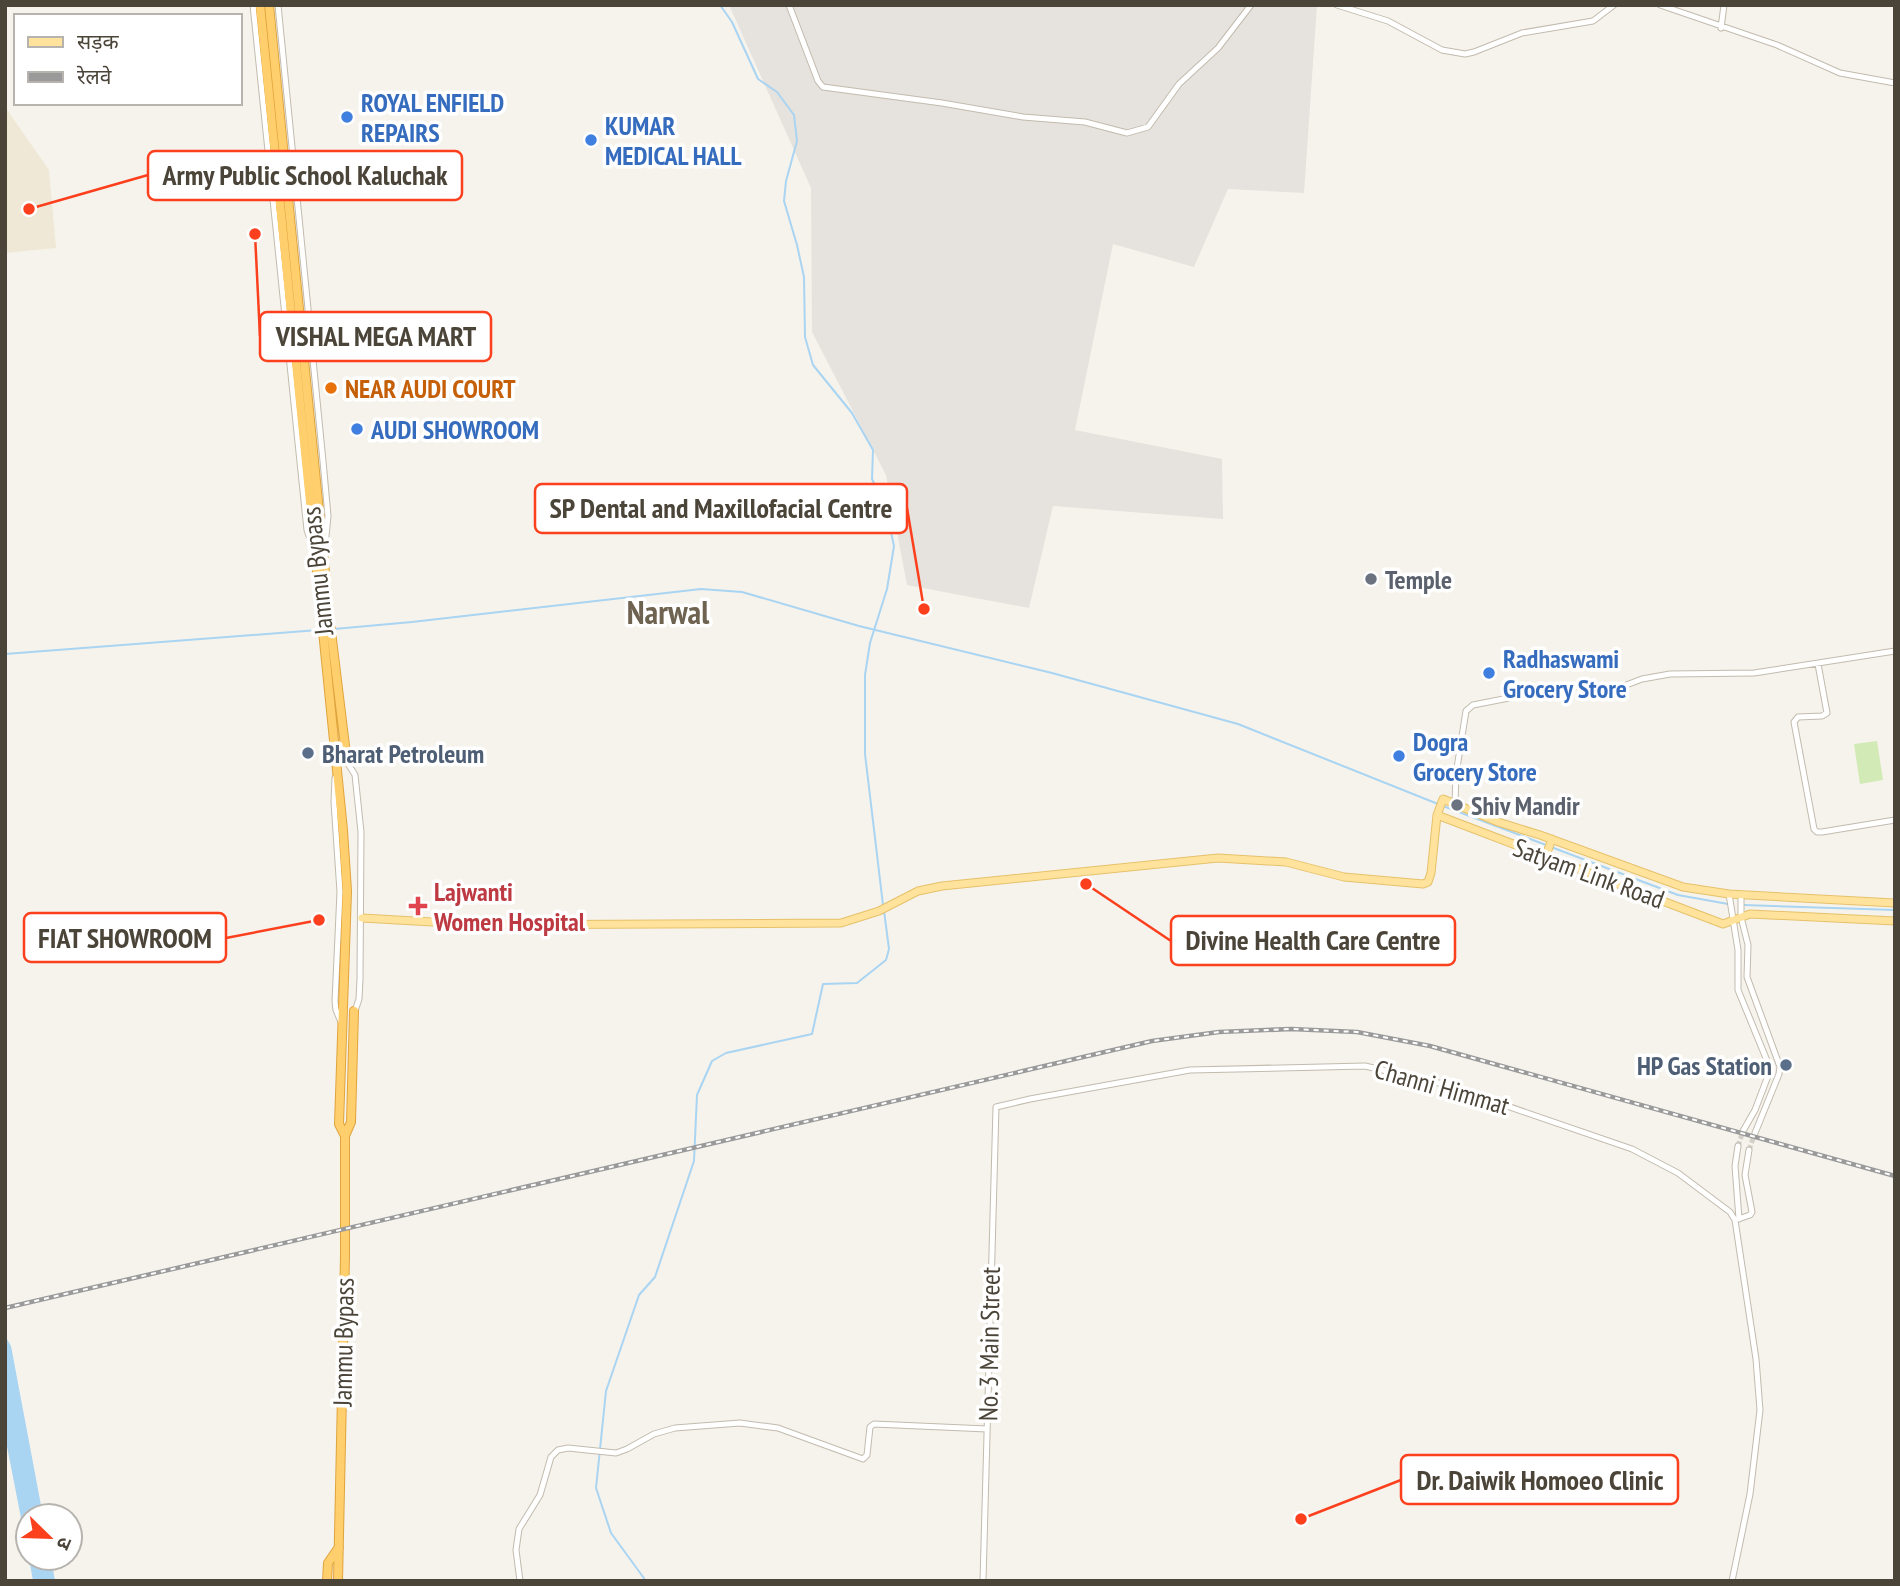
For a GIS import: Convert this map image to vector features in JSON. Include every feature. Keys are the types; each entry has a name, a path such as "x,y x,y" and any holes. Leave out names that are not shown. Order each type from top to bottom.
{"highway":[{"name":"Jammu Bypass","path":"260,5 320,558"},
{"name":"Jammu Bypass","path":"269,5 326,624 347,762"},
{"name":"Jammu Bypass","path":"329,648 347,891 339,1124 345,1136"},
{"name":"Jammu Bypass","path":"338,1581 345,1136 351,1122 354,1012"},
{"name":"Jammu Bypass","path":"327,1581 328,1563 339,1547"}],"main road":[{"path":"362,918 495,925 820,924 848,922 883,909 918,891 943,886 1213,859 1286,862 1344,877 1425,884 1431,873 1437,813 1441,800 1455,803 1551,842 1730,901 1895,903"},
{"name":"Satyam Link Road","path":"1437,813 1723,924 1732,922"},
{"path":"1546,856 1551,842"},
{"path":"1732,922 1741,917 1760,914 1895,921"}],"street":[{"path":"253,5 307,530 320,558"},
{"path":"278,5 328,516 320,558"},
{"path":"789,5 819,83 823,86 1023,117 1086,122 1128,134 1148,127 1179,84 1212,55 1251,5"},
{"path":"1337,5 1388,21 1442,50 1465,54 1522,33 1593,21 1614,5"},
{"path":"1660,5 1777,46 1840,73 1895,83"},
{"path":"1721,28 1724,5"},
{"path":"1455,803 1456,774 1466,711 1470,706 1570,686 1621,687 1642,678 1670,674 1732,673 1818,664 1895,651"},
{"path":"1818,664 1827,713 1822,716 1798,718 1794,722 1814,829 1822,832 1895,820"},
{"path":"347,762 355,775 361,832 359,999 354,1012"},
{"path":"1730,901 1738,950 1737,981 1743,1003 1768,1063 1768,1076 1755,1110 1743,1131"},
{"path":"1741,902 1741,917 1747,940 1747,977 1780,1067 1755,1133"},
{"path":"1743,1003 1753,996"},
{"name":"Channi Himmat","path":"996,1107 1190,1070 1365,1066 1443,1084 1632,1149 1678,1173 1705,1191 1737,1219"},
{"name":"No. 3 Main Street","path":"983,1581 996,1107"},
{"path":"1732,1581 1750,1494 1760,1410 1756,1359 1737,1219 1735,1166 1738,1146"},
{"path":"1737,1219 1751,1215 1753,1209 1745,1175 1749,1150"},
{"path":"520,1581 517,1533 542,1490 551,1457 563,1448 601,1453 621,1452 646,1437 675,1428 740,1423 778,1428 863,1459 867,1455 870,1427 874,1424 987,1429"}],"shaded area":[{"path":"729,5 1317,5 1304,193 1228,189 1194,267 1113,244 1075,430 1222,459 1223,519 1053,506 1029,608 907,585 886,475 812,332 811,188"},
{"path":"5,107 49,170 56,248 5,253"}],"green space":[{"path":"1877,741 1883,780 1860,784 1854,744"}],"water":[{"path":"5,1336 11,1346 40,1502 18,1502 5,1436"},
{"path":"31,1572 53,1572 55,1581 33,1581"}],"waterway":[{"path":"720,5 732,22 758,79 777,92 794,115 797,141 786,181 784,201 804,277 805,337 813,365 852,413 873,450 872,479 886,509 894,546 887,589 870,643 865,675 865,754 883,905"},
{"path":"334,629 701,589 742,592 859,626 1052,673 1238,724 1438,804"},
{"path":"5,654 318,630"},
{"path":"1443,806 1546,845"},
{"path":"1551,847 1678,895 1728,904"},
{"path":"1744,905 1895,910"},
{"path":"646,1581 611,1533 596,1488 606,1391 639,1295 655,1277 694,1161 697,1095 712,1061 726,1053 812,1034 823,984 857,983 886,960 889,949 884,911"}],"tunnel":[{"path":"1738,1146 1743,1131"},
{"path":"1749,1150 1755,1133"}],"railway":[{"path":"5,1308 1152,1041 1219,1032 1291,1029 1357,1032 1430,1046 1895,1176"}],"place":[{"name":"ROYAL ENFIELD REPAIRS","path":"347,117"},
{"name":"KUMAR MEDICAL HALL","path":"591,140"},
{"name":"Army Public School Kaluchak","path":"29,209"},
{"name":"VISHAL MEGA MART","path":"255,234"},
{"name":"NEAR AUDI COURT","path":"331,388"},
{"name":"AUDI SHOWROOM","path":"357,429"},
{"name":"Temple","path":"1371,579"},
{"name":"SP Dental and Maxillofacial Centre","path":"924,609"},
{"name":"Radhaswami Grocery Store","path":"1489,673"},
{"name":"Bharat Petroleum","path":"308,753"},
{"name":"Dogra Grocery Store","path":"1399,756"},
{"name":"Shiv Mandir","path":"1457,805"},
{"name":"Divine Health Care Centre","path":"1086,884"},
{"name":"Lajwanti Women Hospital","path":"418,906"},
{"name":"FIAT SHOWROOM","path":"319,920"},
{"name":"HP Gas Station","path":"1786,1065"},
{"name":"Dr. Daiwik Homoeo Clinic","path":"1301,1519"}],"district":[{"name":"Narwal","path":"668,611"}]}
